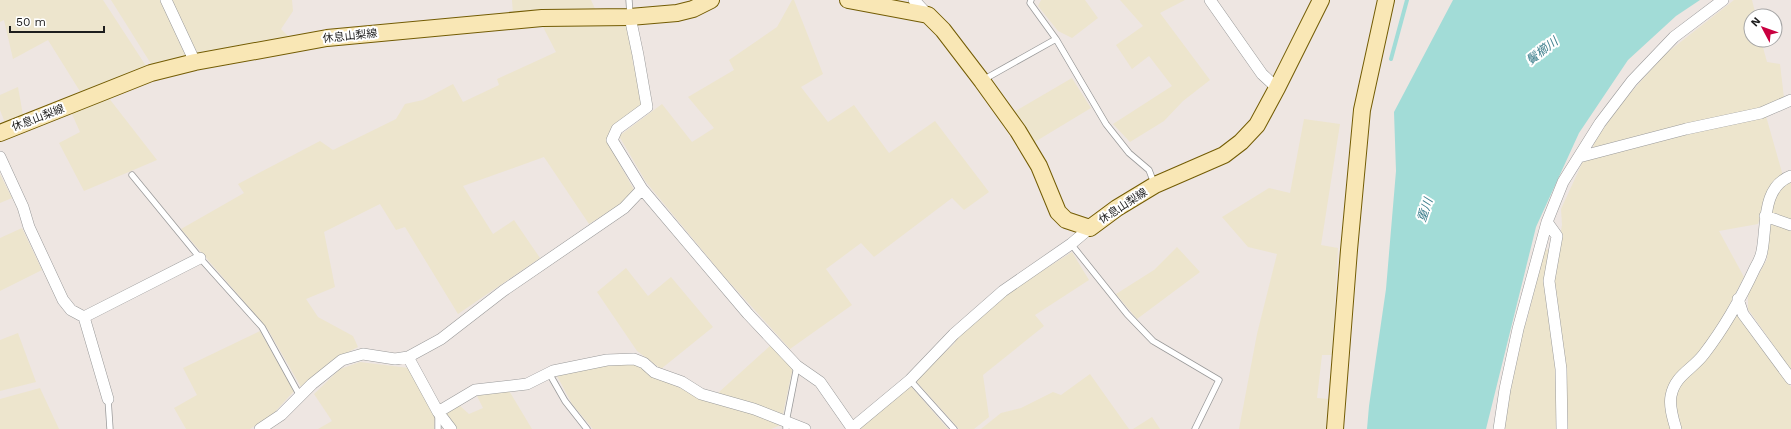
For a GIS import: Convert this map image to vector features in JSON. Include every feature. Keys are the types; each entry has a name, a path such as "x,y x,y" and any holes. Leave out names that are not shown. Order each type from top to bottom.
{"main road":[{"name":"休息山梨線","path":"0,132 151,73 195,62 327,38 542,18 630,18 677,13 693,9 711,0"},
{"path":"848,0 928,15"},
{"name":"休息山梨線","path":"928,15 943,30 1018,131 1035,160 1058,212 1066,220 1090,228 1117,208 1155,185 1224,155 1241,142 1257,125 1321,0"},
{"path":"1335,429 1362,110 1386,0"}],"street":[{"path":"166,0 195,62"},
{"path":"914,0 928,15"},
{"path":"1210,0 1262,74 1277,88"},
{"path":"1499,429 1505,389 1518,329 1547,222 1563,182 1600,123 1632,81 1674,37 1724,0"},
{"path":"630,18 647,106 617,129 612,140 642,189 748,314 797,366 820,382 852,429 910,380 954,334 1003,291 1071,244 1090,228"},
{"path":"1579,157 1686,129 1761,113 1791,100"},
{"path":"0,157 23,207 29,227 63,300 71,310 84,317 108,399"},
{"path":"1676,429 1670,397 1676,380 1703,356 1724,325 1756,268 1762,252 1765,216 1772,194 1778,185 1791,176"},
{"path":"260,429 281,415 312,384 342,360 363,354 395,359 408,357 441,339 503,291 624,208 642,189"},
{"path":"1765,216 1791,224"},
{"path":"1547,222 1557,236 1549,281 1561,369 1562,429"},
{"path":"84,317 200,258"},
{"path":"1738,299 1743,314 1791,380"},
{"path":"408,357 438,412 451,429"},
{"path":"438,412 475,390 527,384 549,373 607,360 634,359 644,363 654,372 682,382 701,394 754,409 786,425 805,429"}],"lane":[{"path":"629,0 630,18"},
{"path":"1031,0 1030,3 1056,39 1106,124 1129,153 1149,170 1155,185"},
{"path":"982,81 1056,39"},
{"path":"132,175 200,258 262,327 300,396"},
{"path":"1071,244 1127,314 1154,341 1219,380 1195,429"},
{"path":"786,425 797,366"},
{"path":"549,373 565,401 588,429"},
{"path":"910,380 954,429"},
{"path":"108,399 110,429"},
{"path":"438,412 438,429"}],"shaded area":[{"path":"0,0 103,0 148,69 81,93 48,40 13,59 4,20 0,22"},
{"path":"111,0 162,0 186,56 153,67"},
{"path":"171,0 292,0 293,11 281,29 289,37 198,56"},
{"path":"512,0 591,0 596,11 513,15"},
{"path":"792,0 794,0 823,74 801,87 828,122 854,105 889,153 935,121 989,192 964,210 952,198 874,257 861,243 826,269 852,305 790,349 722,274 646,182 619,136 662,104 692,142 714,128 688,97 734,70 729,60 777,27"},
{"path":"1041,0 1085,0 1098,18 1072,38 1058,31 1038,6"},
{"path":"1120,0 1185,0 1160,13 1210,80 1183,101 1164,121 1130,142 1113,124 1172,86 1149,56 1132,69 1116,45 1143,26"},
{"path":"1734,0 1752,0 1754,8 1743,8 1743,48 1763,48 1767,62 1780,64 1784,98 1759,109 1592,151 1594,143 1619,106 1664,55"},
{"path":"629,22 633,64 650,98 607,141 634,190 621,204 589,224 544,157 463,186 493,234 514,220 540,258 458,314 405,227 396,230 380,204 324,232 335,287 306,299 318,317 353,336 358,347 331,361 301,387 267,328 181,229 244,193 238,184 320,141 333,150 396,119 405,104 423,100 453,84 463,102 499,85 497,79 556,52 542,25"},
{"path":"1072,78 1091,108 1033,143 1012,113"},
{"path":"18,87 23,115 5,123 0,110 0,95"},
{"path":"108,97 157,160 84,191 59,143 80,132 71,112"},
{"path":"1766,116 1783,176 1764,205 1758,224 1719,231 1744,277 1713,336 1701,354 1678,373 1673,429 1566,429 1552,282 1562,225 1561,209 1584,159 1676,134"},
{"path":"1304,119 1340,124 1321,245 1338,248 1332,355 1322,355 1317,398 1329,399 1326,429 1239,429 1257,334 1277,254 1248,247 1222,217 1269,188 1290,193"},
{"path":"0,174 12,198 0,203"},
{"path":"1791,182 1791,222 1771,215 1777,193 1785,184"},
{"path":"1777,223 1791,228 1791,370 1748,309 1748,294 1767,259 1770,225"},
{"path":"22,228 42,270 0,291 0,238"},
{"path":"1177,247 1200,272 1137,319 1116,294 1154,270"},
{"path":"1552,249 1559,370 1560,429 1503,429 1522,329 1527,320 1544,250"},
{"path":"1072,252 1089,280 1035,315 1044,326 983,375 989,417 974,429 959,429 915,380 955,343 955,337 1012,290"},
{"path":"626,268 648,296 671,277 713,327 661,369 637,351 597,292"},
{"path":"1737,315 1791,387 1791,429 1681,429 1674,398 1682,382"},
{"path":"260,331 294,391 273,414 250,429 186,429 174,408 197,395 183,368"},
{"path":"18,333 36,382 0,391 0,340"},
{"path":"771,345 793,367 783,414 718,393"},
{"path":"360,362 409,368 435,414 434,429 318,429 332,421 314,394 340,369"},
{"path":"629,362 639,365 650,375 701,397 751,413 781,425 771,429 593,429 572,404 557,376 605,365"},
{"path":"1090,374 1129,429 981,429 1001,413 1021,408 1053,392 1061,395"},
{"path":"910,385 948,429 858,429"},
{"path":"40,388 59,429 0,429 0,399"},
{"path":"508,389 532,429 457,429 445,412 459,405 469,414 483,408 477,396"},
{"path":"1152,417 1160,429 1133,429"}],"water":[{"path":"1453,0 1700,0 1676,16 1628,60 1579,133 1536,227 1486,429 1367,429 1386,289 1396,171 1394,112"}],"waterway":[{"path":"1391,59 1407,0"}],"water label":[{"name":"鬢櫛川","path":"1542,51"},
{"name":"重川","path":"1425,210"}]}
